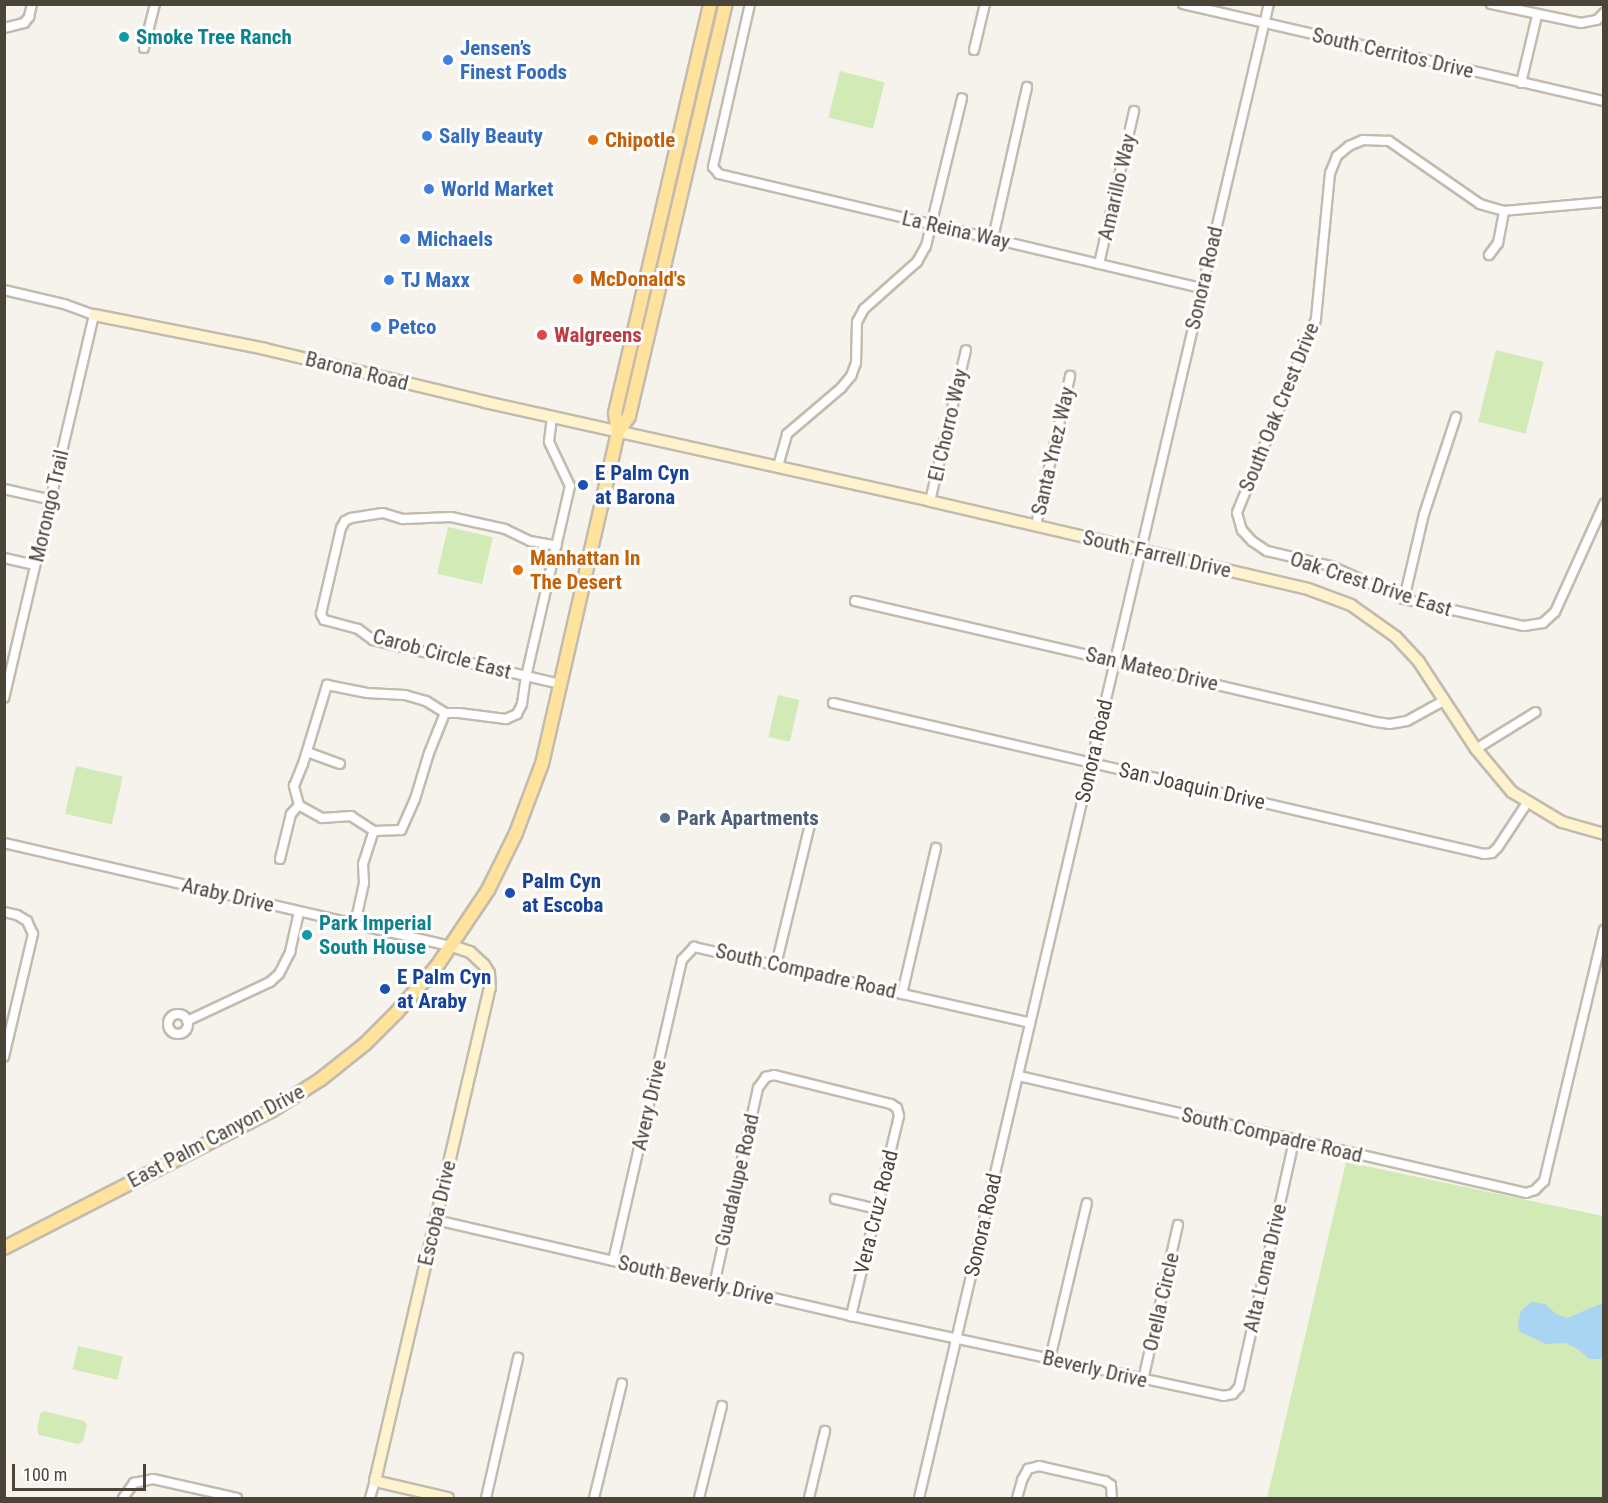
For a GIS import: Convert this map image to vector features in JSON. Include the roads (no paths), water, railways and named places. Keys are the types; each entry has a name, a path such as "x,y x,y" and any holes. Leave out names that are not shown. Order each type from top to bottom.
{"main road":[{"name":"East Palm Canyon Drive","path":"4,1248 271,1111 321,1079 365,1044 397,1012 451,946 502,865 532,796 561,684 618,432 615,413 710,4"},
{"name":"East Palm Canyon Drive","path":"618,432 629,416 726,4"}],"street":[{"path":"7,28 24,23 29,17 32,4"},
{"path":"144,48 155,4"},
{"name":"La Reina Way","path":"750,4 713,167 719,174 1202,288"},
{"path":"974,50 985,4"},
{"name":"South Cerritos Drive","path":"1183,4 1604,101"},
{"name":"Sonora Road","path":"919,1498 1269,4"},
{"path":"1491,4 1537,16 1581,23 1597,20 1604,13"},
{"path":"1521,83 1537,16"},
{"path":"993,238 1027,87"},
{"path":"778,466 787,434 841,388 851,376 856,363 857,322 864,309 917,262 926,246 962,98"},
{"name":"Amarillo Way","path":"1099,264 1134,111"},
{"name":"South Oak Crest Drive","path":"1242,530 1237,513 1241,500 1316,320 1330,173 1337,156 1349,146 1363,140 1389,141 1480,204 1504,211"},
{"path":"1489,255 1498,243 1504,211 1604,202"},
{"path":"4,290 64,304 94,315"},
{"name":"Barona Road","path":"94,315 265,349 618,432"},
{"name":"Morongo Trail","path":"5,693 94,315"},
{"name":"El Chorro Way","path":"930,501 966,350"},
{"name":"Santa Ynez Way","path":"1036,525 1070,376"},
{"path":"445,713 429,753 416,800 401,830 374,831 351,816 322,818 299,805 294,786 327,685 367,693 405,695 426,701 445,713 459,712 506,719 517,714 522,704 526,676 570,486 549,442 552,417"},
{"path":"1404,599 1424,514 1456,417"},
{"name":"South Farrell Drive","path":"618,432 778,466 1308,589 1351,605 1396,637 1419,662 1476,749 1512,792 1562,822 1604,834"},
{"path":"4,489 52,500"},
{"name":"Oak Crest Drive East","path":"1242,530 1252,542 1268,551 1331,566 1404,599 1510,625 1543,623 1555,612 1564,596 1604,504"},
{"name":"Carob Circle East","path":"557,546 524,539 505,529 451,517 403,519 383,513 351,518 341,528 321,614 324,620 357,629 373,640 561,684"},
{"path":"4,558 35,566"},
{"name":"San Mateo Drive","path":"855,601 1390,724 1407,721 1445,700"},
{"name":"San Joaquin Drive","path":"833,703 1484,854 1492,853 1498,847 1527,803"},
{"path":"1476,749 1536,712"},
{"path":"307,752 340,764"},
{"path":"280,859 291,814 299,805"},
{"path":"776,965 811,820"},
{"path":"355,924 364,883 363,864 374,831"},
{"name":"Araby Drive","path":"4,843 451,946"},
{"path":"902,994 936,849"},
{"path":"4,912 17,915 27,921 33,934 4,1057"},
{"path":"187,1021 270,982 279,974 288,960 299,912"},
{"name":"South Compadre Road","path":"1019,1076 1526,1193 1535,1190 1544,1181 1604,930"},
{"name":"Escoba Drive","path":"370,1498 490,987 489,973 478,958 470,952 451,946"},
{"name":"South Compadre Road","path":"688,951 694,947 706,948 1030,1023"},
{"name":"Avery Drive","path":"613,1261 682,960 688,951"},
{"name":"Vera Cruz Road","path":"766,1077 774,1075 891,1104 897,1108 899,1116 851,1316"},
{"name":"Guadalupe Road","path":"714,1285 758,1088 766,1077"},
{"name":"Alta Loma Drive","path":"1233,1394 1239,1387 1294,1141"},
{"path":"835,1199 877,1209"},
{"path":"1050,1359 1087,1203"},
{"name":"South Beverly Drive","path":"436,1220 956,1339"},
{"name":"Orella Circle","path":"1143,1380 1178,1225"},
{"name":"Beverly Drive","path":"956,1339 1223,1396 1233,1394"},
{"path":"486,1498 518,1358"},
{"path":"594,1498 622,1383"},
{"path":"699,1498 722,1406"},
{"path":"809,1498 825,1431"},
{"path":"1017,1498 1028,1469 1039,1466 1105,1481 1111,1485 1112,1498"},
{"path":"124,1495 134,1483 153,1479 237,1498"},
{"path":"375,1481 448,1498"}],"water":[{"path":"1531,1302 1545,1304 1556,1314 1567,1318 1603,1303 1603,1359 1589,1359 1578,1349 1565,1343 1546,1344 1520,1332 1518,1325 1521,1311"}],"place":[{"name":"Smoke Tree Ranch","path":"124,37"},
{"name":"Jensen’s Finest Foods","path":"448,60"},
{"name":"Sally Beauty","path":"427,136"},
{"name":"Chipotle","path":"593,140"},
{"name":"World Market","path":"429,189"},
{"name":"Michaels","path":"405,239"},
{"name":"McDonald's","path":"578,279"},
{"name":"TJ Maxx","path":"389,280"},
{"name":"Petco","path":"376,327"},
{"name":"Walgreens","path":"542,335"},
{"name":"E Palm Cyn at Barona","path":"583,485"},
{"name":"Manhattan In The Desert","path":"518,570"},
{"name":"Park Apartments","path":"665,818"},
{"name":"Palm Cyn at Escoba","path":"510,893"},
{"name":"Park Imperial South House","path":"307,935"},
{"name":"E Palm Cyn at Araby","path":"385,989"}]}
